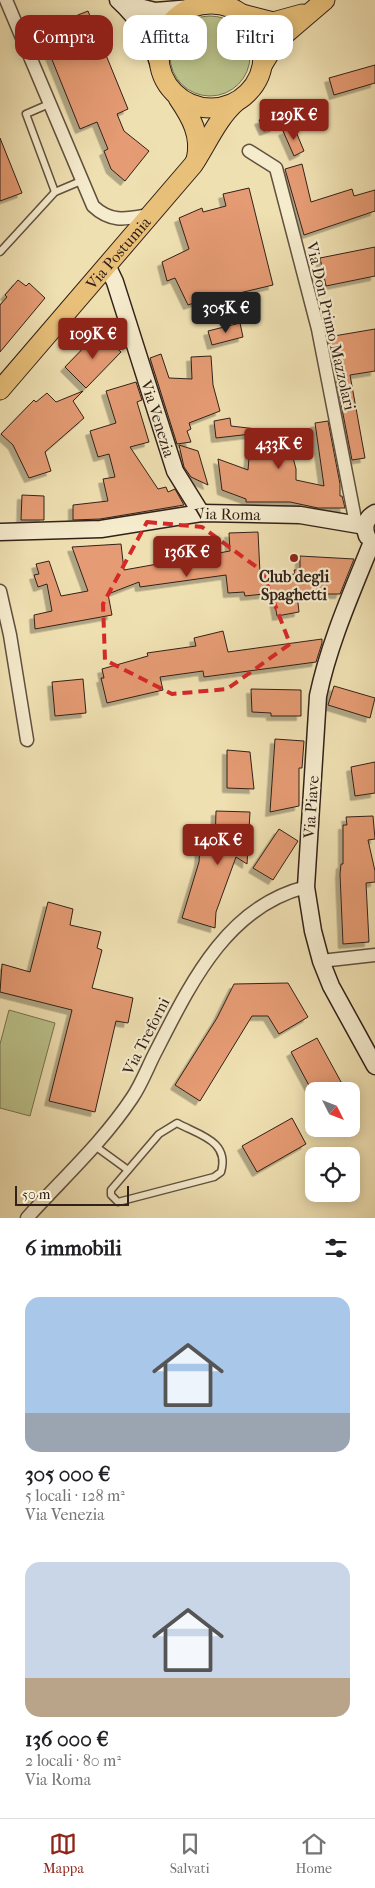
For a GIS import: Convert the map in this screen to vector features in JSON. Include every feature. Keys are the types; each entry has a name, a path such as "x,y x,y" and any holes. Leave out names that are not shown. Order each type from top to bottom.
{"main road":[{"path":"118,0 148,10 217,5 260,20 279,22 304,13 324,1"},
{"path":"118,0 141,24 168,87 189,104 204,108 226,106 236,102 252,88 268,52 277,41 324,1"},
{"path":"160,68 159,46 162,36 174,19 192,8"},
{"path":"241,14 255,29 260,38 262,67"},
{"path":"176,95 192,120 197,134 196,160"},
{"name":"Via Postumia","path":"0,390 196,160 220,119 236,102"},
{"name":"Via Venezia","path":"107,265 175,471 201,512"},
{"name":"Via Roma","path":"0,532 101,529 201,512 300,515 365,521"},
{"path":"365,521 366,535 374,542"},
{"name":"Via Piave","path":"374,542 344,612 323,671 320,688 306,887 313,931 321,961 331,986 375,1066"}],"street":[{"path":"6,0 92,206 102,215 114,219 124,220 149,215"},
{"name":"Via Don Primo Mazzolari","path":"249,151 276,168 365,521"},
{"path":"0,591 10,635 27,740"},
{"name":"Via Treforni","path":"27,1218 95,1146 133,1096 187,991 211,955 255,908 284,892 306,887"},
{"path":"321,961 375,955"}],"lane":[{"path":"49,104 26,114 55,192"},
{"path":"0,252 55,192 81,181"},
{"path":"177,1123 218,1145 223,1154 221,1172 214,1176 118,1202 111,1195 111,1190 128,1170 159,1134 177,1123"},
{"path":"95,1146 128,1170"}],"highlighted area":[{"path":"147,522 202,527 262,571 290,644 227,689 172,694 105,660 103,604"}],"green space":[{"path":"207,16 217,17 217,60 250,60 247,71 238,84 225,93 210,96 195,93 182,84 173,71 170,60 207,60"},
{"path":"9,1010 55,1023 30,1116 0,1108 0,1044"}],"building":[{"path":"88,11 90,15 78,15"},
{"path":"52,60 108,60 128,109 117,114 124,131 149,151 125,181 111,169 104,151 108,149 97,122 80,129"},
{"path":"375,65 375,83 334,95 329,78"},
{"path":"271,116 275,127 264,131 259,120"},
{"path":"294,127 304,151 294,156 283,131"},
{"path":"0,138 22,193 0,201"},
{"path":"302,164 311,202 352,189 354,196 375,190 375,211 304,235 285,169"},
{"path":"249,188 273,285 231,295 232,298 219,303 218,299 206,302 205,299 188,305 175,278 167,281 162,262 189,249 179,218 202,208 203,212 226,206 223,194"},
{"path":"375,247 375,276 326,286 320,258"},
{"path":"18,280 26,286 29,283 45,298 0,352 0,305 7,297 5,295"},
{"path":"240,323 243,337 212,345 208,331"},
{"path":"375,329 375,371 350,375 365,458 352,460 328,337"},
{"path":"96,335 104,336 121,352 86,388 65,367"},
{"path":"161,354 169,378 192,379 191,357 211,356 213,385 220,411 189,423 191,429 187,431 191,442 177,444 150,358"},
{"path":"136,382 142,400 137,402 149,442 130,447 158,489 166,487 168,492 175,489 184,505 100,519 73,520 73,505 108,501 103,479 115,477 109,454 98,457 90,431 116,423 106,391"},
{"path":"83,391 73,401 84,418 45,452 51,471 29,478 13,445 1,434 34,400 36,402 47,393 56,402"},
{"path":"230,418 231,426 273,431 278,448 290,446 296,469 296,480 324,486 315,423 328,421 340,484 340,496 342,496 345,508 318,508 290,502 246,502 246,499 222,490 218,459 248,470 251,434 216,438 214,421"},
{"path":"179,445 198,451 208,485 191,477 184,467"},
{"path":"22,495 44,496 44,520 21,520"},
{"path":"258,532 260,573 271,572 273,577 295,574 294,570 300,570 300,556 354,559 340,594 297,594 299,612 277,616 273,593 245,596 244,592 228,593 226,575 140,587 139,582 108,594 112,615 35,629 34,615 52,611 47,584 38,587 34,575 39,574 36,564 49,561 61,596 88,591 72,547 121,544 124,570 230,551 229,533"},
{"path":"223,631 228,652 322,639 322,643 316,662 204,677 203,671 160,677 163,690 107,703 101,678 104,678 102,669 148,656 147,653 196,646 194,638"},
{"path":"83,679 86,713 55,716 52,682"},
{"path":"334,686 375,698 370,718 328,705"},
{"path":"251,689 301,690 301,716 271,716 271,713 252,712"},
{"path":"275,739 304,741 302,768 299,768 299,806 270,812"},
{"path":"227,750 250,752 254,789 227,788"},
{"path":"375,762 375,793 355,796 351,767"},
{"path":"216,811 250,812 247,864 236,857 216,912 215,928 182,918 199,862 200,845 215,847"},
{"path":"373,816 375,839 368,840 375,871 375,882 366,883 369,942 343,944 340,874 341,864 343,864 343,825 347,825 346,817"},
{"path":"279,829 298,841 273,880 253,868"},
{"path":"48,902 73,909 70,925 101,932 97,948 102,950 92,988 133,998 128,1023 116,1021 95,1112 49,1101 72,1010 0,992 2,964 30,972"},
{"path":"288,983 308,1017 279,1034 268,1016 252,1016 200,1101 175,1085 217,1018 234,984"},
{"path":"317,1038 341,1082 307,1082 291,1052"},
{"path":"292,1118 306,1144 257,1172 242,1146"}],"place":[{"name":"Club degli Spaghetti","path":"294,558"}]}
